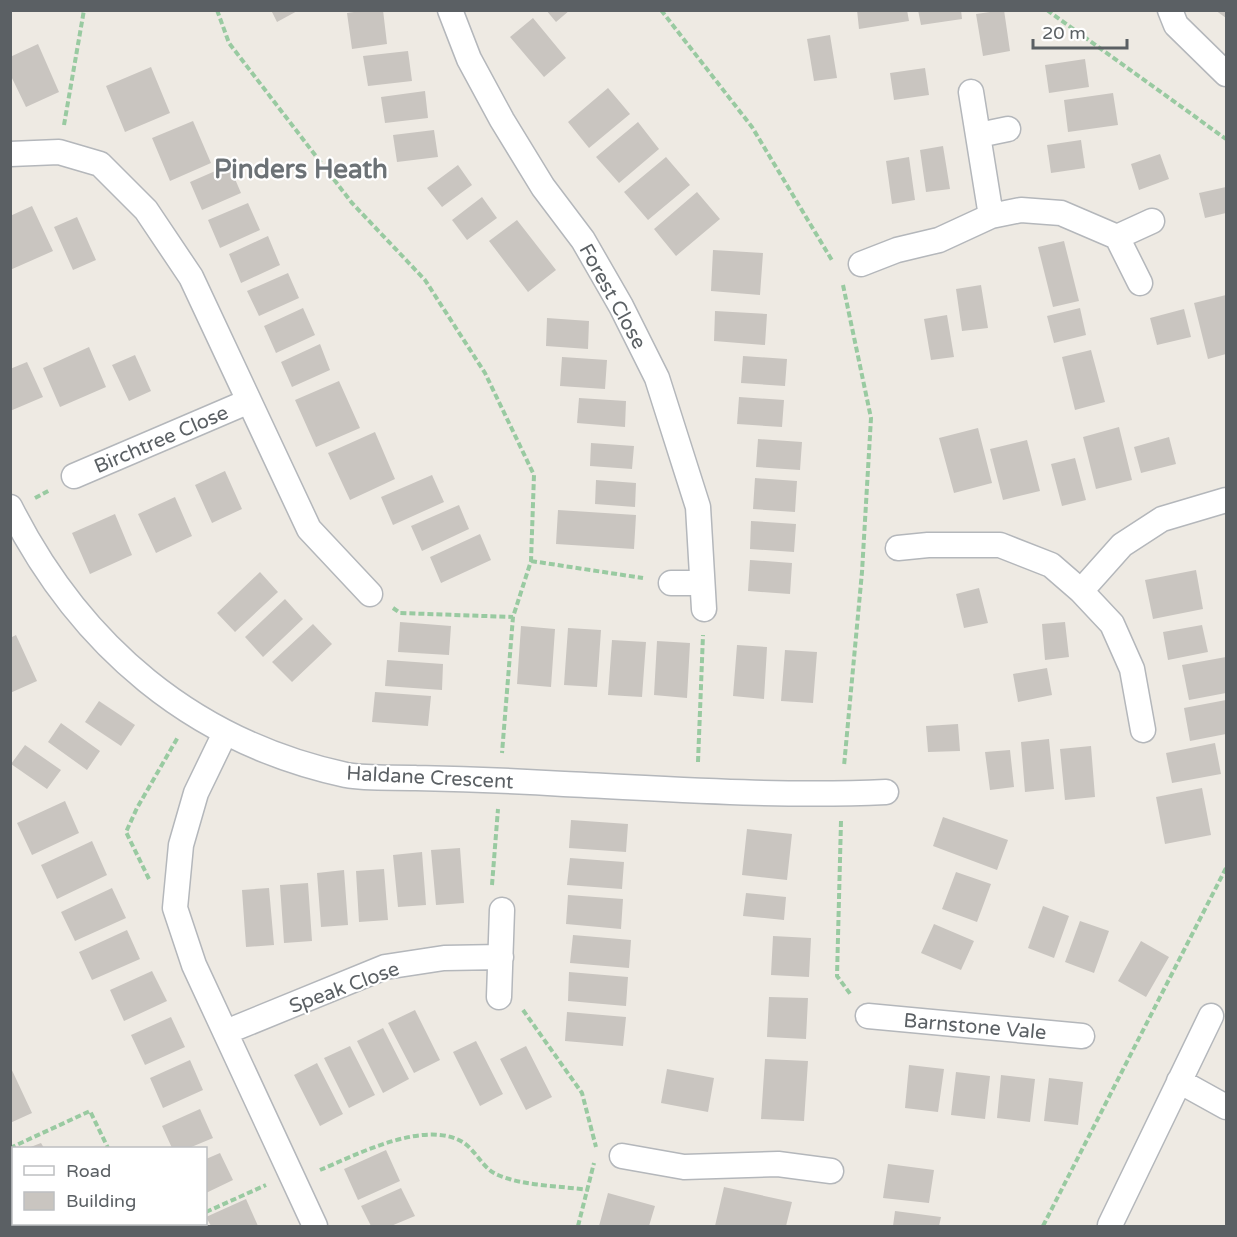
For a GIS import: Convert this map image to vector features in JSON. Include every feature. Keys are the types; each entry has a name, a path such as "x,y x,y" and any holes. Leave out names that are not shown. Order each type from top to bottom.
{"street":[{"name":"Forest Close","path":"450,10 469,59 502,120 543,187 583,240 621,306 657,378 698,507 704,609"},
{"path":"1170,10 1176,26 1227,74"},
{"path":"971,92 991,216"},
{"path":"979,135 1008,129"},
{"name":"Birchtree Close","path":"10,154 59,152 100,164 146,210 191,277 247,402 309,529 370,594"},
{"path":"851,270 897,250 939,240 991,216 1021,210 1061,213 1117,237 1140,283"},
{"path":"1117,237 1152,222"},
{"name":"Birchtree Close","path":"74,476 247,402"},
{"path":"1081,591 1122,545 1162,519 1227,500"},
{"name":"Haldane Crescent","path":"11,509 42,566 100,639 159,690 179,704 225,733 281,757 349,776 500,780 697,790 841,794 886,792"},
{"path":"898,548 928,545 999,545 1051,565 1081,591 1112,624 1132,669 1143,730"},
{"path":"670,583 701,584"},
{"path":"225,733 196,793 184,834 175,908 194,965 315,1227"},
{"path":"499,997 502,909"},
{"name":"Speak Close","path":"226,1032 385,967 444,958 501,957"},
{"name":"Barnstone Vale","path":"868,1016 1082,1036"},
{"path":"1110,1225 1211,1016"},
{"path":"1179,1081 1227,1107"},
{"path":"622,1156 684,1167 778,1164 831,1171"}],"path":[{"path":"59,152 84,10"},
{"path":"217,10 229,43 352,203 425,280 485,373 534,476 531,561 513,616 490,899 502,909"},
{"path":"661,10 752,127 836,267"},
{"path":"1047,10 1227,139"},
{"path":"851,270 871,418 862,573 841,794 837,976 868,1016"},
{"path":"11,509 74,476"},
{"path":"531,561 670,583"},
{"path":"370,594 400,613 513,616"},
{"path":"697,790 704,609"},
{"path":"175,908 160,902 126,832 136,808 178,739 179,704"},
{"path":"1043,1227 1227,868"},
{"path":"499,997 522,1009 582,1093 596,1149"},
{"path":"12,1147 90,1111 107,1147"},
{"path":"207,1212 398,1137 436,1135 464,1143 496,1174 518,1181 589,1190"},
{"path":"578,1227 589,1190 594,1159"}],"building":[{"path":"271,10 299,10 277,22"},
{"path":"383,10 387,44 352,49 347,13"},
{"path":"546,10 570,10 556,22"},
{"path":"857,10 907,10 909,21 859,29"},
{"path":"918,10 961,10 962,19 921,25"},
{"path":"1004,10 1010,51 983,56 976,14"},
{"path":"1215,10 1226,10 1226,18"},
{"path":"533,18 566,58 544,77 510,37"},
{"path":"830,35 837,78 814,81 807,39"},
{"path":"38,44 59,92 26,107 10,74 10,57"},
{"path":"408,51 412,81 368,86 363,56"},
{"path":"1085,59 1089,87 1049,93 1045,65"},
{"path":"151,67 170,113 125,132 106,86"},
{"path":"925,68 929,95 894,100 890,73"},
{"path":"608,88 630,114 589,148 568,122"},
{"path":"425,91 428,118 385,123 381,97"},
{"path":"1113,93 1118,125 1068,132 1064,100"},
{"path":"193,121 211,163 170,181 152,138"},
{"path":"638,122 659,149 619,183 596,157"},
{"path":"434,130 438,157 397,162 393,135"},
{"path":"1081,140 1085,168 1051,173 1047,145"},
{"path":"943,146 950,189 926,192 920,150"},
{"path":"1160,154 1169,179 1139,190 1131,164"},
{"path":"666,157 690,185 648,220 624,192"},
{"path":"909,157 915,200 892,204 886,161"},
{"path":"229,165 241,193 202,210 190,182"},
{"path":"458,165 472,185 442,207 427,188"},
{"path":"1226,187 1226,213 1205,218 1199,193"},
{"path":"697,192 720,219 676,256 654,229"},
{"path":"482,197 497,218 467,240 452,220"},
{"path":"248,203 260,230 220,248 208,220"},
{"path":"32,206 53,251 10,270 10,216"},
{"path":"77,217 96,260 73,270 54,227"},
{"path":"517,220 556,270 528,292 489,241"},
{"path":"268,236 280,265 241,283 229,254"},
{"path":"1064,241 1079,301 1053,307 1038,247"},
{"path":"713,250 763,253 760,295 711,291"},
{"path":"288,273 299,298 259,316 247,291"},
{"path":"981,285 988,328 962,331 956,289"},
{"path":"1226,295 1226,354 1208,359 1194,303"},
{"path":"303,308 315,335 276,353 264,326"},
{"path":"1080,308 1086,335 1054,343 1047,316"},
{"path":"1184,309 1191,337 1157,345 1150,318"},
{"path":"715,311 767,314 765,345 714,341"},
{"path":"947,315 954,357 931,360 924,319"},
{"path":"547,318 589,321 588,349 546,346"},
{"path":"320,344 330,370 292,387 281,362"},
{"path":"89,347 106,387 60,407 43,368"},
{"path":"1091,350 1105,402 1075,410 1062,357"},
{"path":"135,355 151,391 129,401 112,365"},
{"path":"743,356 787,359 785,386 741,383"},
{"path":"562,357 607,360 605,389 560,386"},
{"path":"27,362 43,397 10,411 10,369"},
{"path":"339,381 360,428 316,447 295,400"},
{"path":"739,397 784,400 782,427 737,424"},
{"path":"579,398 626,401 625,427 577,423"},
{"path":"1119,427 1132,480 1096,489 1083,437"},
{"path":"978,428 992,483 954,493 939,438"},
{"path":"375,432 395,479 350,500 328,453"},
{"path":"1169,437 1176,464 1141,473 1134,447"},
{"path":"758,439 802,442 800,470 756,467"},
{"path":"1027,440 1040,491 1003,500 990,449"},
{"path":"591,443 634,446 632,469 590,466"},
{"path":"1075,458 1086,500 1062,506 1051,464"},
{"path":"225,471 242,509 212,523 195,485"},
{"path":"432,475 444,502 393,525 381,497"},
{"path":"755,478 797,481 795,512 753,509"},
{"path":"596,480 636,483 635,507 595,504"},
{"path":"175,497 192,536 156,553 138,514"},
{"path":"459,505 469,529 422,551 411,526"},
{"path":"558,510 636,515 634,549 556,544"},
{"path":"115,514 132,555 90,574 72,533"},
{"path":"751,521 796,524 794,552 750,549"},
{"path":"480,534 491,560 441,583 430,557"},
{"path":"750,560 792,563 790,594 748,591"},
{"path":"1196,570 1203,609 1153,619 1145,580"},
{"path":"260,572 278,592 235,632 217,613"},
{"path":"979,588 988,623 964,628 956,594"},
{"path":"285,599 303,619 263,657 245,637"},
{"path":"400,622 451,626 449,655 398,652"},
{"path":"1065,622 1069,657 1045,660 1042,624"},
{"path":"313,624 332,644 292,682 272,662"},
{"path":"1202,625 1208,652 1168,660 1163,632"},
{"path":"521,626 555,629 551,687 517,684"},
{"path":"568,628 601,630 597,687 564,685"},
{"path":"16,635 37,681 10,693 10,638"},
{"path":"612,640 646,642 642,697 608,695"},
{"path":"657,641 690,643 687,698 654,695"},
{"path":"737,645 767,647 764,699 733,696"},
{"path":"785,650 817,652 813,703 781,701"},
{"path":"1226,657 1226,693 1189,700 1182,665"},
{"path":"387,660 443,664 442,690 385,686"},
{"path":"1047,668 1052,695 1018,702 1013,674"},
{"path":"375,692 431,696 428,726 372,722"},
{"path":"1226,700 1226,734 1190,741 1184,708"},
{"path":"99,701 135,725 121,746 85,722"},
{"path":"61,723 100,751 87,770 48,742"},
{"path":"958,724 960,751 928,752 926,726"},
{"path":"1049,739 1054,789 1025,792 1021,742"},
{"path":"1215,743 1221,774 1172,783 1166,753"},
{"path":"25,745 61,770 47,789 11,764"},
{"path":"1091,746 1095,797 1065,800 1060,749"},
{"path":"1010,750 1014,787 990,790 985,752"},
{"path":"1202,788 1211,835 1165,844 1156,797"},
{"path":"65,801 79,833 32,855 17,823"},
{"path":"943,817 1008,840 997,870 933,846"},
{"path":"571,820 628,824 626,852 569,848"},
{"path":"747,829 792,834 787,880 742,875"},
{"path":"92,841 107,875 57,899 41,865"},
{"path":"460,848 464,903 436,905 431,850"},
{"path":"422,852 426,905 398,907 393,855"},
{"path":"570,858 624,862 622,889 567,885"},
{"path":"384,869 388,920 359,922 356,871"},
{"path":"344,870 348,925 321,927 317,873"},
{"path":"956,872 991,884 977,922 942,909"},
{"path":"308,883 312,941 284,943 280,885"},
{"path":"112,888 126,918 75,941 61,912"},
{"path":"269,888 274,945 246,947 242,890"},
{"path":"746,893 786,897 784,920 743,916"},
{"path":"568,895 623,899 621,929 566,924"},
{"path":"1043,906 1069,916 1054,958 1028,948"},
{"path":"1080,921 1109,931 1094,973 1065,962"},
{"path":"934,924 974,941 961,970 921,953"},
{"path":"127,930 140,959 92,980 79,952"},
{"path":"573,935 631,940 629,968 570,963"},
{"path":"773,936 811,938 809,977 771,975"},
{"path":"1141,941 1169,957 1146,997 1118,981"},
{"path":"152,971 167,1001 124,1021 110,990"},
{"path":"569,972 628,977 626,1006 568,1001"},
{"path":"769,997 808,998 806,1039 767,1037"},
{"path":"415,1010 440,1060 414,1073 388,1023"},
{"path":"567,1012 626,1017 623,1046 565,1041"},
{"path":"171,1017 185,1047 145,1065 131,1035"},
{"path":"383,1028 409,1079 383,1093 357,1041"},
{"path":"476,1041 503,1094 480,1106 453,1052"},
{"path":"350,1046 375,1095 349,1108 324,1058"},
{"path":"526,1046 552,1097 526,1110 500,1059"},
{"path":"765,1059 808,1061 804,1121 761,1119"},
{"path":"190,1060 203,1090 163,1108 150,1078"},
{"path":"317,1063 343,1114 320,1126 294,1075"},
{"path":"909,1065 944,1069 938,1112 905,1108"},
{"path":"10,1066 32,1113 10,1123"},
{"path":"667,1069 714,1078 708,1112 661,1103"},
{"path":"956,1072 990,1076 985,1119 951,1115"},
{"path":"1001,1075 1035,1079 1030,1122 997,1118"},
{"path":"1049,1078 1083,1082 1078,1125 1044,1121"},
{"path":"200,1109 213,1138 191,1147 172,1147 162,1126"},
{"path":"41,1143 43,1147 31,1147"},
{"path":"386,1150 400,1181 358,1200 344,1169"},
{"path":"220,1153 233,1180 207,1193 207,1159"},
{"path":"888,1164 934,1170 929,1203 883,1198"},
{"path":"724,1187 792,1202 786,1226 715,1226"},
{"path":"401,1188 415,1216 391,1226 371,1226 361,1206"},
{"path":"608,1193 655,1206 649,1226 599,1226"},
{"path":"246,1199 258,1226 211,1226 207,1217"},
{"path":"895,1211 941,1217 939,1226 893,1226"}],"district":[{"name":"Pinders Heath","path":"301,169"}]}
